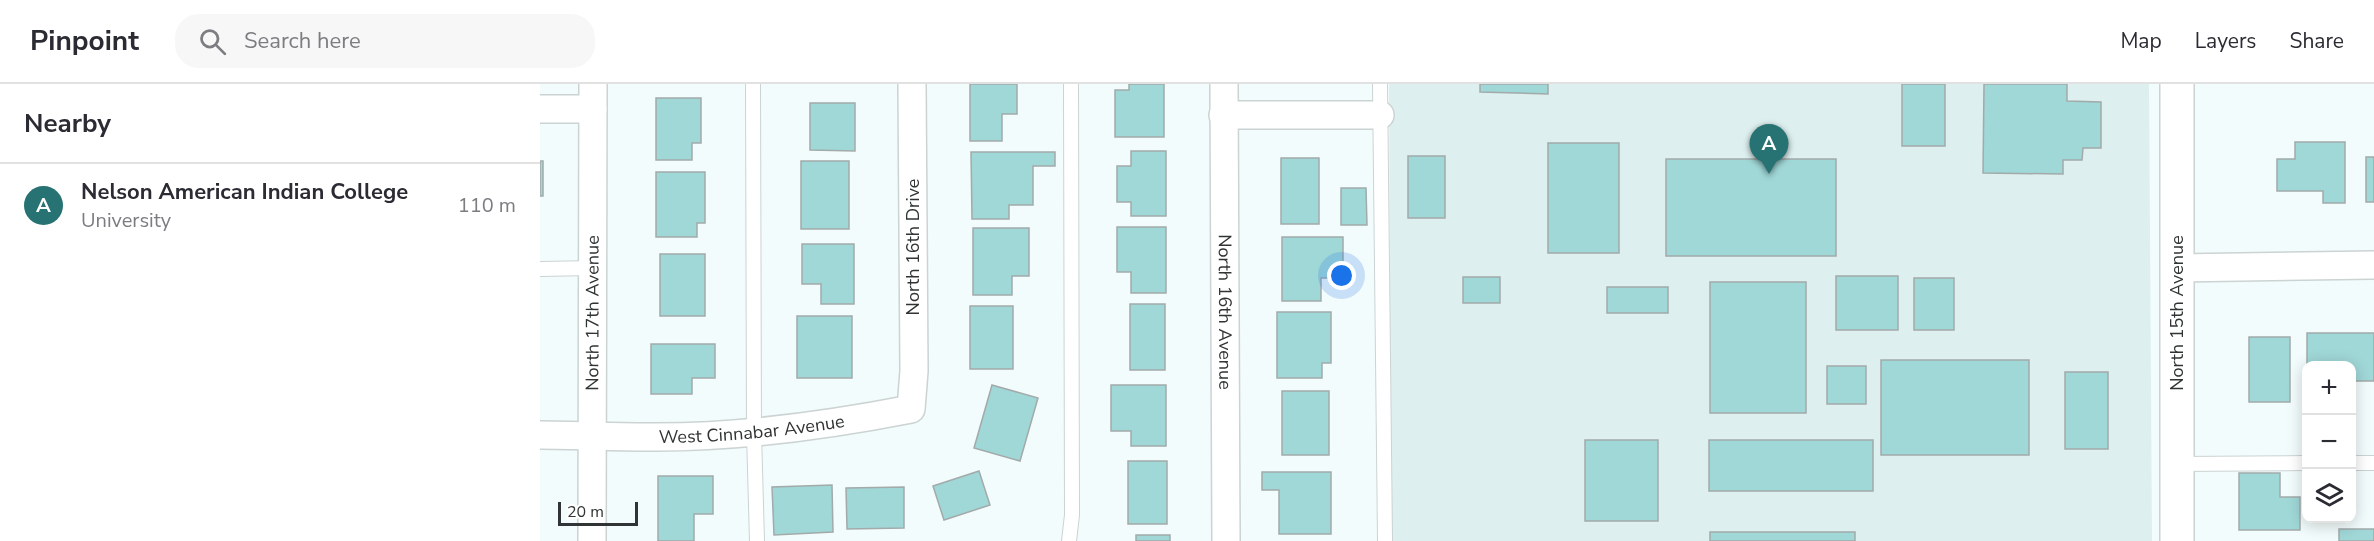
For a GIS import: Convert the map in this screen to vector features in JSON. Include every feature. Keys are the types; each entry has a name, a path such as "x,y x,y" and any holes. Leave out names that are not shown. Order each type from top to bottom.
{"street":[{"name":"North 16th Drive","path":"911,410 914,371 912,84"},
{"name":"North 16th Avenue","path":"1224,84 1226,541"},
{"name":"North 15th Avenue","path":"2177,84 2177,541"},
{"path":"540,109 593,97"},
{"name":"North 17th Avenue","path":"591,541 593,97"},
{"path":"1223,115 1380,115"},
{"path":"2177,268 2374,265"},
{"name":"West Cinnabar Avenue","path":"540,435 647,437 754,433 858,420 911,410"}],"lane":[{"path":"753,84 754,433 757,541"},
{"path":"1069,541 1072,515 1071,84"},
{"path":"1380,84 1385,541"},
{"path":"540,269 593,268"},
{"path":"2177,464 2302,463"},
{"path":"2356,463 2374,463"}],"shaded area":[{"path":"1389,84 2149,84 2152,541 1391,541"}],"building":[{"path":"970,84 1017,84 1017,114 1002,114 1002,141 970,141"},
{"path":"1129,84 1164,84 1164,137 1115,137 1115,90 1129,90"},
{"path":"1480,84 1548,84 1548,94 1480,92"},
{"path":"1902,84 1945,84 1945,146 1902,146"},
{"path":"1984,84 2067,84 2067,101 2101,102 2101,148 2083,148 2082,160 2063,160 2063,174 1983,173"},
{"path":"656,98 701,98 701,143 692,143 692,160 656,160"},
{"path":"810,103 855,103 855,151 810,150"},
{"path":"2295,142 2345,142 2345,203 2323,203 2323,191 2277,191 2277,159 2295,159"},
{"path":"1548,143 1619,143 1619,253 1548,253"},
{"path":"1131,151 1166,151 1166,216 1131,216 1131,202 1117,202 1117,166 1131,166"},
{"path":"971,152 1055,152 1055,166 1033,166 1033,205 1009,205 1009,219 972,219"},
{"path":"1408,156 1445,156 1445,218 1408,218"},
{"path":"2366,157 2374,157 2374,202 2366,202"},
{"path":"1281,158 1319,158 1319,224 1281,224"},
{"path":"1666,159 1836,159 1836,256 1666,256"},
{"path":"540,161 543,161 543,196 540,196"},
{"path":"801,161 849,161 849,229 801,229"},
{"path":"656,172 705,172 705,223 697,223 697,237 656,237"},
{"path":"1341,188 1366,188 1367,225 1341,225"},
{"path":"1117,227 1166,227 1166,293 1131,293 1131,272 1117,272"},
{"path":"973,228 1029,228 1029,276 1012,276 1012,295 973,295"},
{"path":"1282,237 1343,237 1343,278 1321,278 1321,301 1282,301"},
{"path":"802,244 854,244 854,304 821,304 821,284 802,284"},
{"path":"660,254 705,254 705,316 660,316"},
{"path":"1836,276 1898,276 1898,330 1836,330"},
{"path":"1463,277 1500,277 1500,303 1463,303"},
{"path":"1914,278 1954,278 1954,330 1914,330"},
{"path":"1710,282 1806,282 1806,413 1710,413"},
{"path":"1607,287 1668,287 1668,313 1607,313"},
{"path":"1130,304 1165,304 1165,370 1130,370"},
{"path":"970,306 1013,306 1013,369 970,369"},
{"path":"1277,312 1331,312 1331,363 1322,363 1322,378 1277,378"},
{"path":"797,316 852,316 852,378 797,378"},
{"path":"2307,333 2374,333 2374,381 2356,381 2356,361 2307,361"},
{"path":"2249,337 2290,337 2290,402 2249,402"},
{"path":"651,344 715,344 715,378 692,378 692,394 651,394"},
{"path":"1881,360 2029,360 2029,455 1881,455"},
{"path":"1827,366 1866,366 1866,404 1827,404"},
{"path":"2065,372 2108,372 2108,449 2065,449"},
{"path":"992,385 1038,398 1020,461 974,448"},
{"path":"1111,385 1166,385 1166,446 1131,446 1131,431 1111,431"},
{"path":"1282,391 1329,391 1329,455 1282,455"},
{"path":"1585,440 1658,440 1658,521 1585,521"},
{"path":"1709,440 1873,440 1873,491 1709,491"},
{"path":"1128,461 1167,461 1167,524 1128,524"},
{"path":"979,471 990,505 944,520 933,486"},
{"path":"1262,472 1331,472 1331,534 1279,534 1279,490 1262,490"},
{"path":"2239,473 2280,473 2280,497 2300,497 2300,530 2239,530"},
{"path":"658,476 713,476 713,514 694,514 694,541 658,541"},
{"path":"832,485 833,532 774,535 772,487"},
{"path":"904,487 904,528 847,529 846,488"},
{"path":"2339,529 2374,529 2374,541 2339,541"},
{"path":"1710,532 1855,532 1855,541 1710,541"},
{"path":"1136,535 1170,535 1170,541 1136,541"}],"place":[{"name":"Nelson American Indian College","path":"1769,174"}]}
